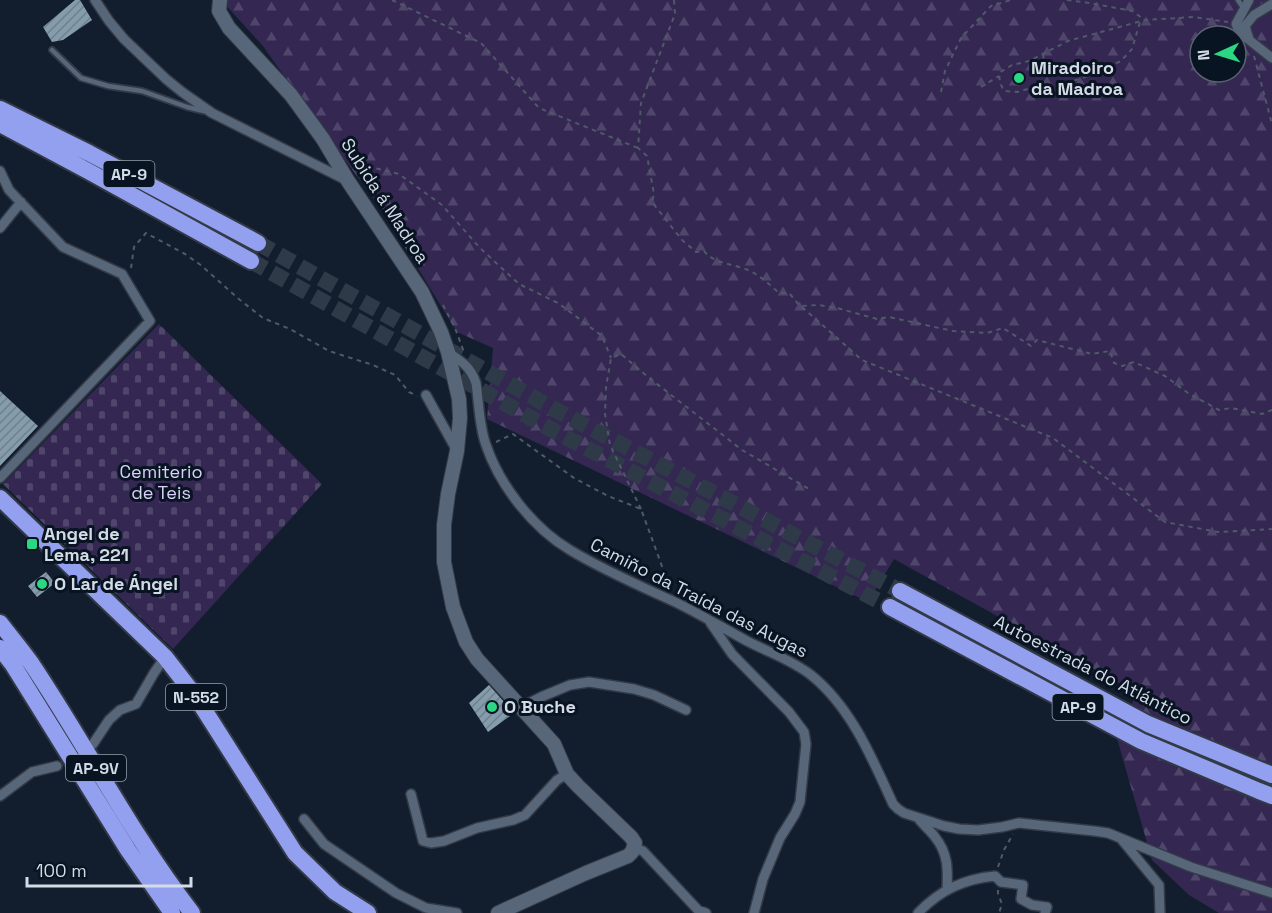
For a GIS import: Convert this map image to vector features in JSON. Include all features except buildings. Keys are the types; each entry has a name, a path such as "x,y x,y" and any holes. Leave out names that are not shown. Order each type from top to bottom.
{"highway":[{"name":"AP-9","path":"0,109 89,153 258,243"},
{"name":"AP-9","path":"0,124 252,261"},
{"name":"N-552","path":"0,498 165,657 196,697 295,853 335,892 368,913"},
{"name":"Autoestrada do Atlántico","path":"900,591 1148,724 1272,775"},
{"name":"AP-9","path":"890,607 1141,741 1272,796"},
{"name":"AP-9V","path":"0,623 30,662 142,842 175,892 192,913"},
{"name":"AP-9V","path":"0,648 13,665 128,850 172,913"}],"street":[{"path":"95,0 116,30 174,86 212,113 348,181"},
{"path":"1236,24 1250,0"},
{"name":"Subida á Madroa","path":"217,1 219,11 229,28 291,95 323,139 348,181 422,292 448,352 459,399 460,418 457,451 444,525 444,562 453,607 466,642 477,658 554,744 567,774 631,837 635,843 634,848"},
{"path":"1272,4 1254,15 1245,26 1250,42 1272,58"},
{"path":"0,171 9,190 63,247 122,274 150,321 0,478"},
{"path":"0,228 21,202"},
{"name":"Camiño da Traída das Augas","path":"448,352 468,366 473,375 486,447 506,486 521,506 555,539 569,549 785,659 811,675 842,706 855,726 893,804 904,813 959,829 978,830 1019,823 1108,833 1191,867 1272,892"},
{"path":"426,395 457,451"},
{"path":"708,619 732,654 789,712 804,732 806,744 800,802 780,838 763,879 754,913"},
{"path":"93,744 109,720 120,710 136,704 165,657"},
{"path":"521,708 570,685 589,682 634,688 686,710"},
{"path":"0,796 32,772 57,766"},
{"path":"411,794 423,841 431,843 525,815 557,780 567,774"},
{"path":"918,818 935,837 946,856 948,869 946,889"},
{"path":"304,819 324,844 396,893 426,908 457,913"},
{"path":"1121,838 1159,885 1160,913"},
{"path":"498,913 627,856 633,852 634,848 643,850 698,910 705,913"},
{"path":"918,913 946,889 978,878 998,879 1023,885 1021,899 1032,905 1047,907 1045,913"}],"lane":[{"path":"1238,0 1244,9"},
{"path":"52,50 81,78 108,86 142,91 212,113"}],"path":[{"path":"392,0 481,43 540,108 638,148 647,156 654,194 652,202 682,240 696,252 704,251 709,258 746,269 760,276 779,293 789,293 800,306 862,360 1053,438 1165,522 1218,532 1272,529"},
{"path":"638,148 641,103 675,14 674,0"},
{"path":"940,92 945,71 961,38 991,6 1011,0"},
{"path":"1066,0 1132,11 1145,20"},
{"path":"981,87 1012,65 1029,61 1068,41 1145,20 1194,17 1236,24"},
{"path":"999,76 1004,91 1017,93 1039,86 1064,84 1094,74 1121,61 1132,49 1140,22"},
{"path":"1250,42 1272,124"},
{"path":"1039,86 1045,71 1043,54"},
{"path":"346,152 366,166 399,174 442,205 480,248 519,284 558,303 602,336 611,358 606,387 605,414 610,445 641,509 675,602"},
{"path":"128,285 134,247 146,233 202,266 263,318 290,329 329,351 373,365 395,375 409,392 422,399 426,395"},
{"path":"800,306 818,305 837,308 877,318 889,317 953,331 987,333 1003,328 1031,346 1037,340 1092,354 1110,351 1114,363 1122,366 1134,362 1165,376 1188,393 1219,410 1231,408 1262,414 1272,410"},
{"path":"611,358 621,354 742,450 809,489"},
{"path":"486,447 513,434 574,478 608,496 641,509"},
{"path":"999,913 1002,904 998,894 998,879 1004,850 1019,823"}],"green space":[{"path":"221,0 1272,0 1272,913 1219,913 1189,895 1152,860 1116,735 1137,693 894,559 868,602 487,419 493,348 457,332 381,208 263,46"},
{"name":"Cemiterio de Teis","path":"159,324 322,484 173,649 3,484"}],"tunnel":[{"path":"258,243 554,409 900,591"},
{"path":"251,261 554,431 890,607"}],"place":[{"name":"Miradoiro da Madroa","path":"1019,78"},
{"name":"Angel de Lema, 221","path":"32,544"},
{"name":"O Lar de Ángel","path":"42,584"},
{"name":"O Buche","path":"492,707"}]}
